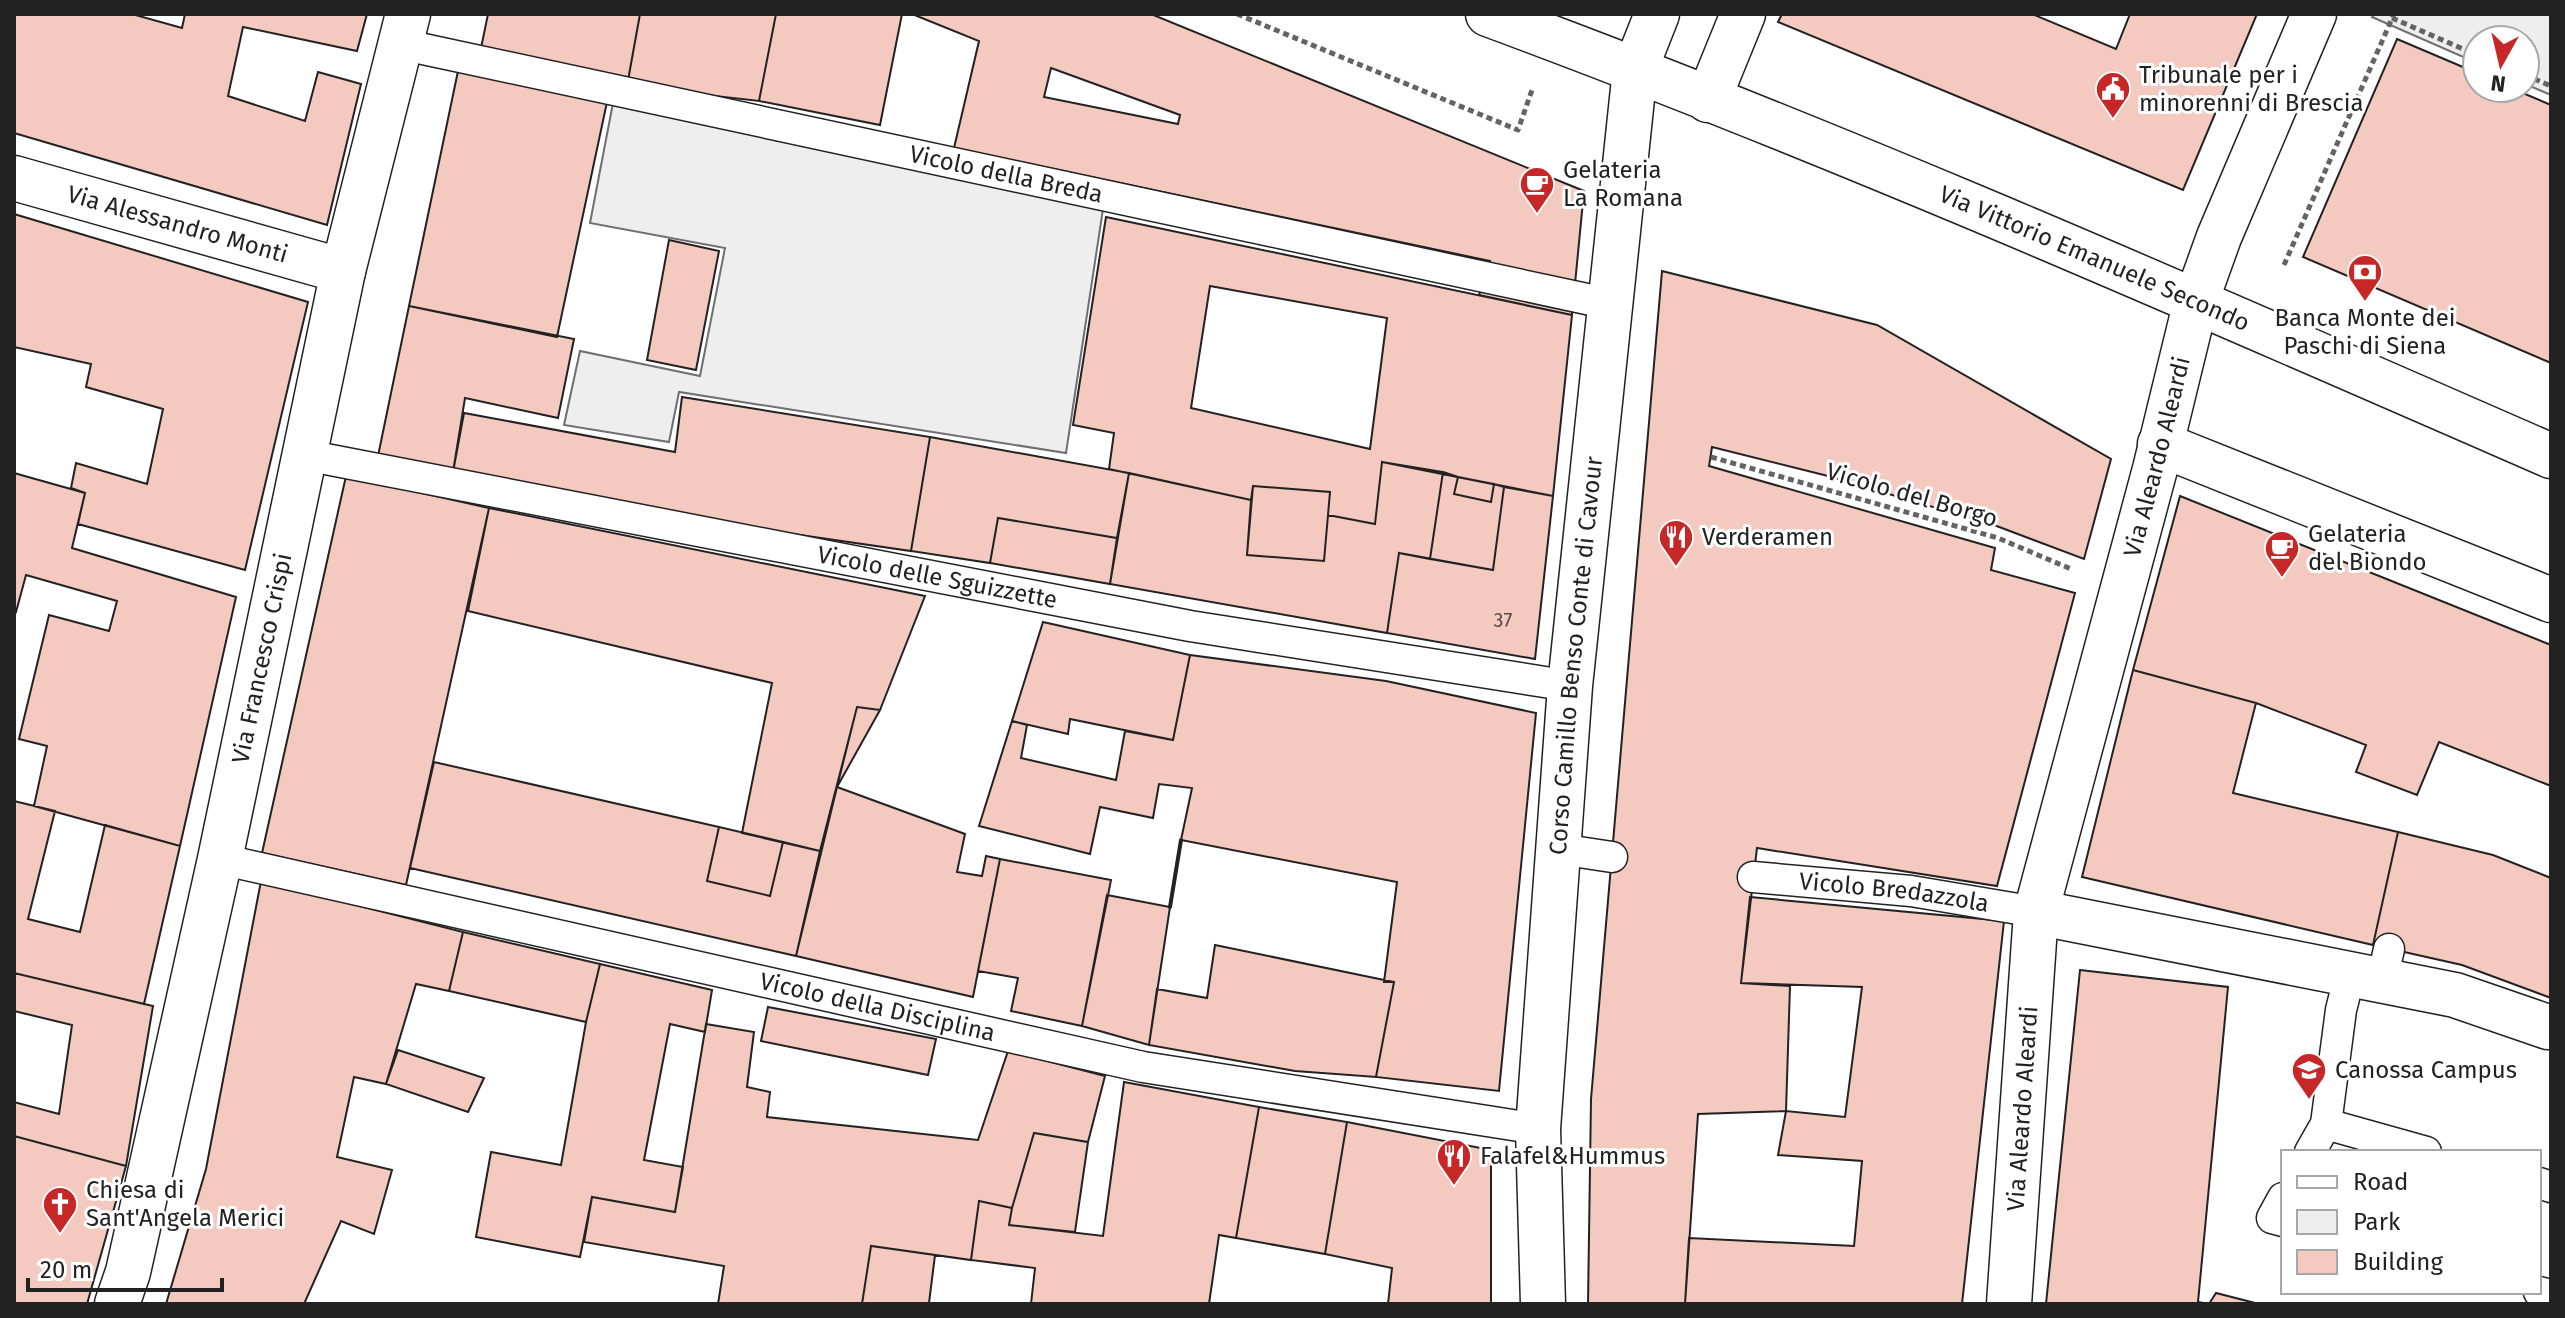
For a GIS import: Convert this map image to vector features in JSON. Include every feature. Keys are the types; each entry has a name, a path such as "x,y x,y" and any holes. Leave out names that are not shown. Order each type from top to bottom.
{"street":[{"name":"Via Vittorio Emanuele Secondo","path":"1488,14 1635,70 2196,301 2551,456"},
{"name":"Corso Camillo Benso Conte di Cavour","path":"1543,1304 1538,1129 1570,686 1635,70 1657,14"},
{"path":"1708,100 1743,14"},
{"name":"Via Aleardo Aleardi","path":"2009,1304 2036,912 2196,301 2219,237 2314,14"},
{"name":"Via Francesco Crispi","path":"117,1304 128,1272 220,859 343,271 404,29"},
{"name":"Via Alessandro Monti","path":"14,178 343,271"},
{"path":"2160,444 2551,600"},
{"path":"2036,912 2374,968 2550,1027"}],"lane":[{"name":"Vicolo della Breda","path":"404,29 1610,304"},
{"name":"Vicolo delle Sguizzette","path":"305,455 1190,626 1570,686"},
{"path":"1559,849 1612,857"},
{"name":"Vicolo della Disciplina","path":"220,859 1143,1067 1538,1129"},
{"name":"Vicolo Bredazzola","path":"1753,877 1911,891 2036,912"},
{"path":"2311,1150 2326,1124 2341,1010 2374,968"},
{"path":"2326,1124 2419,1150"},
{"path":"2281,1202 2272,1218 2281,1220"}],"path":[{"path":"1237,14 1518,130"},
{"path":"2284,265 2393,16 2461,48"},
{"name":"Vicolo del Borgo","path":"1711,457 1998,538 2083,575"}],"green space":[{"path":"2374,14 2551,14 2551,95 2541,91 2541,24 2461,24 2461,56 2372,17"},
{"path":"613,103 1103,209 1066,453 679,392 669,442 564,425 580,351 700,376 725,248 590,223"}],"building":[{"path":"14,14 132,14 182,28 185,14 367,14 357,51 243,27 228,96 305,121 318,72 361,84 327,225 14,133"},
{"path":"488,14 640,14 627,86 480,53"},
{"path":"640,14 776,14 759,101 627,86"},
{"path":"776,14 902,14 880,125 759,101"},
{"path":"912,14 1151,14 1584,191 1572,315 1479,295 1490,261 954,148 979,41","holes":["1051,68 1180,115 1178,124 1044,97"]},
{"name":"Tribunale per i minorenni di Brescia","path":"1782,14 2032,14 2116,49 2130,14 2257,14 2183,190 1778,22"},
{"path":"2397,39 2461,66 2461,104 2541,104 2541,101 2551,105 2551,363 2303,257"},
{"path":"458,71 607,102 557,337 409,306"},
{"path":"14,214 308,302 245,570 78,524 85,493 71,488 76,463 147,484 163,409 86,387 91,364 14,347"},
{"path":"1106,217 1572,315 1553,496 1382,462 1375,524 1328,515 1330,492 1253,486 1251,500 1109,469 1114,433 1073,425","holes":["1210,286 1387,318 1370,449 1191,408"]},
{"path":"669,240 719,251 696,370 647,360"},
{"path":"1662,271 1877,325 2111,459 2084,559 1994,525 1828,476 1712,447 1709,466 1995,548 1991,570 2075,593 1997,886 1757,848 1741,983 1790,986 1786,1111 1698,1114 1685,1304 1588,1304 1591,1099"},
{"path":"409,306 574,339 558,418 465,398 453,472 378,456"},
{"path":"682,397 930,437 911,551 675,517 453,472 464,413 675,452"},
{"path":"930,437 1129,473 1117,538 998,518 990,563 911,551"},
{"path":"1382,462 1443,472 1430,559 1399,553 1387,633 1110,584 1129,473 1251,500 1247,555 1324,561 1328,515 1375,524"},
{"path":"1443,472 1458,477 1454,494 1491,502 1494,484 1504,487 1493,570 1430,559"},
{"path":"14,473 85,493 72,548 236,597 180,846 34,806 47,746 19,739 49,615 109,631 117,601 26,575 14,611"},
{"path":"346,476 489,508 406,885 262,853"},
{"path":"1458,477 1494,484 1491,502 1454,494"},
{"path":"1253,486 1330,492 1324,561 1247,555"},
{"path":"1504,487 1553,496 1535,659 1387,633 1399,553 1493,570"},
{"path":"2180,496 2551,645 2551,786 2439,742 2417,795 2356,772 2366,745 2256,703 2133,670"},
{"path":"489,508 925,596 880,710 857,707 820,851 742,833 772,683 468,611"},
{"path":"998,518 1117,538 1110,584 990,563"},
{"path":"1043,622 1190,655 1173,740 1070,719 1068,734 1012,721"},
{"path":"1190,655 1386,681 1536,713 1499,1091 1376,1077 1394,982 1384,982 1397,882 1181,840 1192,788 1159,784 1153,818 1100,807 1090,854 979,826 1012,721 1027,725 1021,758 1116,780 1125,731 1173,740"},
{"path":"2133,670 2256,703 2233,793 2398,832 2373,945 2082,877"},
{"path":"857,707 880,710 837,787"},
{"path":"434,762 719,827 707,881 770,896 783,842 820,851 796,956 410,868"},
{"path":"837,787 965,834 957,872 982,876 986,856 1000,859 973,997 796,956"},
{"path":"14,801 55,811 28,919 80,932 105,825 180,846 144,1004 14,973"},
{"path":"719,827 783,842 770,896 707,881"},
{"path":"2398,832 2493,855 2551,878 2551,998 2462,965 2373,945"},
{"path":"1000,859 1111,880 1082,1026 1011,1011 1018,978 978,971"},
{"path":"261,881 463,932 449,991 416,984 386,1084 354,1077 337,1157 392,1170 374,1234 341,1221 304,1304 166,1304 206,1169"},
{"path":"1107,895 1170,907 1149,1045 1082,1026"},
{"path":"1750,897 2004,921 1962,1304 1685,1304 1689,1238 1854,1246 1862,1161 1778,1155 1786,1111 1845,1117 1862,987 1741,983"},
{"path":"463,932 600,964 586,1022 449,991"},
{"path":"1215,945 1394,982 1376,1077 1295,1071 1149,1045 1157,989 1207,998"},
{"path":"600,964 712,990 705,1032 670,1024 644,1160 683,1167 675,1212 592,1197 580,1257 476,1237 491,1152 561,1165 586,1022"},
{"path":"2080,970 2228,987 2198,1302 2209,1304 2046,1304"},
{"path":"14,973 153,1006 126,1166 14,1136 14,1102 59,1114 72,1025 14,1011"},
{"path":"768,1007 936,1039 928,1075 761,1041"},
{"path":"706,1024 754,1032 747,1087 770,1092 767,1117 978,1140 1008,1051 1105,1076 1088,1142 1034,1133 1012,1208 979,1201 971,1260 871,1246 862,1304 718,1304 724,1266 584,1242 592,1197 675,1212"},
{"path":"398,1050 484,1078 468,1112 386,1084"},
{"path":"1124,1082 1259,1107 1236,1238 1219,1235 1209,1304 1031,1304 1035,1268 971,1260 979,1201 1012,1208 1009,1225 1103,1236"},
{"path":"1259,1107 1347,1122 1325,1254 1236,1238"},
{"path":"1347,1122 1491,1150 1491,1304 1388,1304 1392,1268 1325,1254"},
{"path":"1034,1133 1088,1142 1075,1232 1009,1225"},
{"name":"Chiesa di Sant'Angela Merici","path":"14,1136 126,1166 87,1304 14,1304"},
{"path":"871,1246 935,1255 929,1303 937,1304 862,1304"},
{"path":"2216,1293 2259,1304 2209,1304"}],"wall":[{"path":"1170,907 1181,840"}],"place":[{"name":"Tribunale per i minorenni di Brescia","path":"2113,120"},
{"name":"Gelateria La Romana","path":"1537,215"},
{"name":"Banca Monte dei Paschi di Siena","path":"2365,303"},
{"name":"Verderamen","path":"1676,568"},
{"name":"Gelateria del Biondo","path":"2282,579"},
{"name":"Canossa Campus","path":"2309,1101"},
{"name":"Falafel&Hummus","path":"1454,1187"},
{"name":"Chiesa di Sant'Angela Merici","path":"60,1235"}]}
